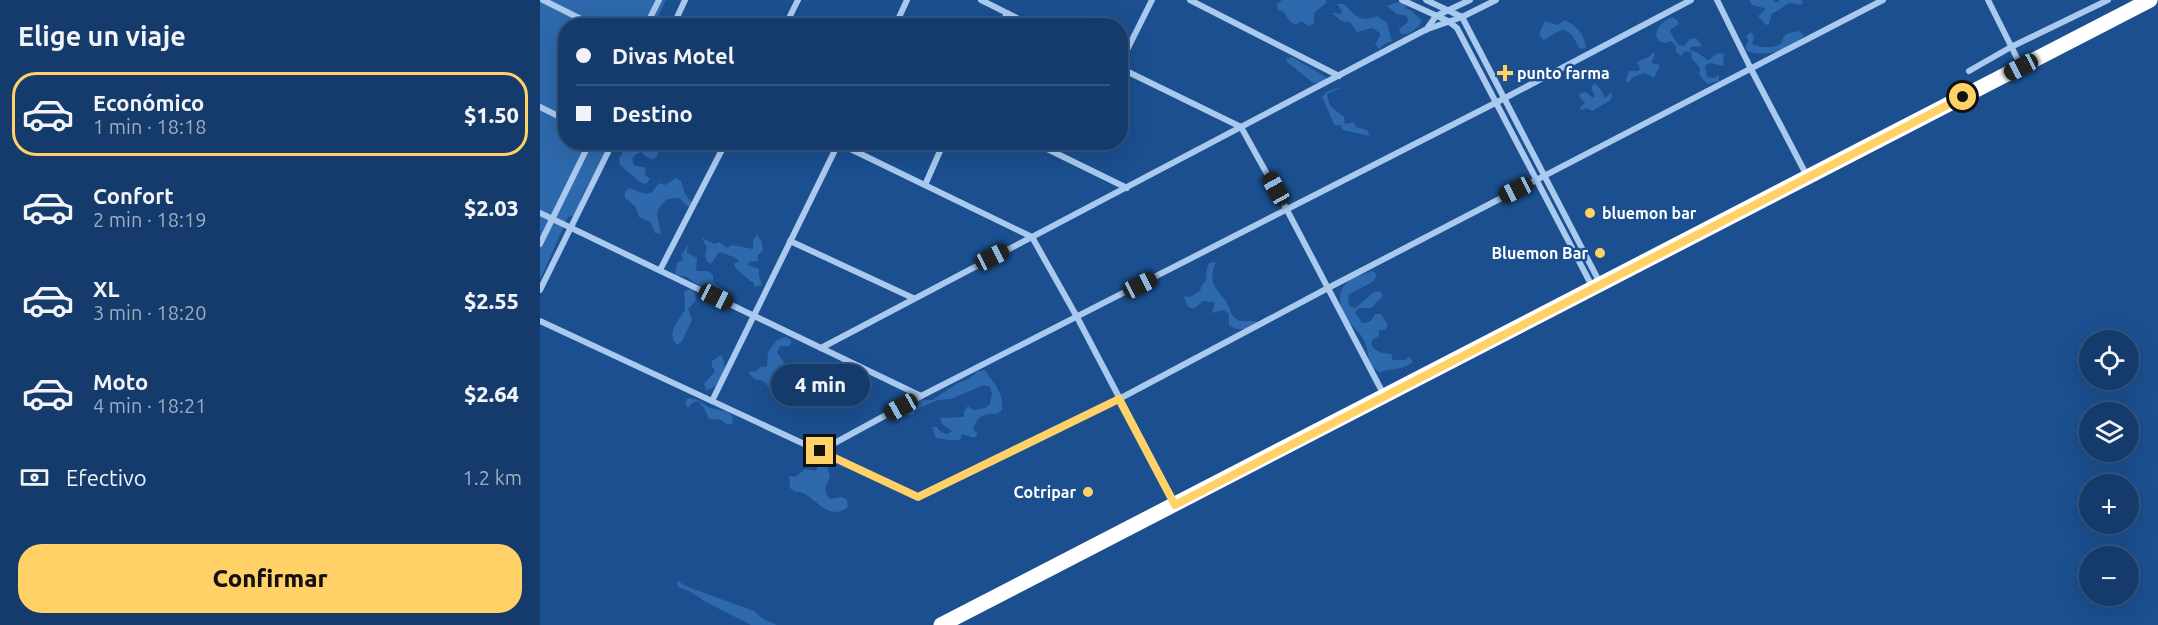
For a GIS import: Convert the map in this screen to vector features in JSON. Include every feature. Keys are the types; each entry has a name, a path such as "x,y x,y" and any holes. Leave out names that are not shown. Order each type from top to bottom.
{"highway":[{"path":"941,625 2150,0"}],"street":[{"path":"543,0 579,18"},
{"path":"650,18 659,0"},
{"path":"677,18 685,0"},
{"path":"789,18 798,0"},
{"path":"899,18 907,0"},
{"path":"981,0 1017,18"},
{"path":"1128,50 1152,0"},
{"path":"1190,0 1339,75"},
{"path":"1402,0 1448,21 1457,28 1536,179 1597,287"},
{"path":"1426,0 1462,17 1544,175 1597,287"},
{"path":"1425,30 1436,16 1470,0"},
{"path":"821,348 1425,30 1462,17 1496,0"},
{"path":"820,451 921,396 1505,98 1691,0"},
{"path":"1717,0 1808,178"},
{"path":"540,321 918,497 1119,399 1536,179 1884,0"},
{"path":"1988,0 2021,67"},
{"path":"1969,71 2011,47 2108,0"},
{"path":"1004,18 1007,13"},
{"path":"1128,70 1241,127 1384,396"},
{"path":"540,107 558,116"},
{"path":"540,244 586,150"},
{"path":"540,290 608,150"},
{"path":"660,270 722,150"},
{"path":"712,401 835,150"},
{"path":"852,150 1032,237 1077,317 1175,505"},
{"path":"925,185 940,150"},
{"path":"1049,150 1127,188"},
{"path":"540,213 921,396"},
{"path":"790,241 913,298"}],"shaded area":[{"path":"540,0 666,0 657,18 558,18 558,150 603,150 604,155 582,196 576,215 568,217 540,280"},
{"path":"1282,0 1326,0 1326,3 1314,13 1314,23 1309,26 1301,21 1296,25 1290,22 1284,12 1278,10 1277,4"},
{"path":"1749,0 1773,0 1776,3 1780,0 1802,0 1803,3 1801,5 1788,4 1772,13 1769,24 1766,25 1758,16 1765,10 1764,8 1752,5"},
{"path":"1398,2 1404,4 1422,21 1411,32 1401,34 1399,29 1408,22 1407,16 1397,14 1387,6"},
{"path":"1337,4 1343,4 1362,18 1377,16 1387,23 1392,41 1379,49 1375,44 1380,33 1372,28 1357,32 1350,22 1341,21 1332,13 1341,14 1342,11"},
{"path":"1672,17 1679,24 1670,32 1678,45 1684,46 1690,39 1696,38 1702,46 1691,47 1690,50 1708,60 1718,53 1724,54 1723,66 1710,63 1705,66 1707,77 1713,78 1719,75 1719,81 1707,84 1699,74 1700,68 1692,59 1691,52 1685,51 1681,56 1676,52 1676,46 1671,41 1666,43 1659,41 1656,35 1658,29"},
{"path":"1565,20 1579,31 1586,48 1580,49 1572,35 1565,30 1543,40 1539,34 1545,21 1557,25"},
{"path":"1800,31 1804,36 1784,49 1770,53 1747,51 1745,46 1749,41 1746,36 1751,32 1754,37 1752,44 1767,47 1782,43 1788,34"},
{"path":"1653,52 1655,55 1651,63 1660,65 1654,78 1645,73 1634,77 1627,83 1629,71 1638,71 1640,69 1638,63 1635,64"},
{"path":"1292,57 1326,77 1326,82 1313,83 1287,62 1286,59"},
{"path":"1595,83 1605,98 1612,92 1611,100 1592,111 1587,108 1581,110 1580,107 1585,103 1579,96 1580,93 1586,92 1593,98 1595,96 1591,87"},
{"path":"1340,88 1327,94 1330,106 1344,117 1345,124 1353,122 1356,127 1367,130 1370,136 1343,130 1340,125 1335,125 1322,97 1326,92"},
{"path":"623,150 658,150 658,155 654,159 648,158 641,152 632,159 634,165 646,168 645,174 650,179 646,184 640,182 620,165 619,159"},
{"path":"676,178 681,181 685,194 693,204 688,207 679,198 667,199 657,214 661,234 655,233 650,222 639,217 635,206 625,198 625,192 629,188 646,194 652,192 659,183 665,185"},
{"path":"757,235 762,242 763,251 758,255 758,261 749,262 748,265 759,269 762,285 755,287 753,282 735,267 734,264 739,261 733,257 719,252 711,264 706,259 707,248 702,238 715,244 719,242 727,248 732,245 753,249 753,240"},
{"path":"688,245 687,253 697,258 696,271 708,271 713,275 713,282 728,293 724,298 707,291 687,277 675,275 677,263 683,260 681,255"},
{"path":"1216,262 1212,279 1232,315 1239,320 1259,323 1252,327 1237,329 1229,325 1229,314 1224,310 1212,313 1215,302 1203,301 1194,309 1188,307 1184,296 1190,297 1200,291 1206,281 1209,263"},
{"path":"1372,271 1377,274 1374,281 1348,295 1349,306 1355,308 1374,292 1380,291 1383,296 1371,308 1359,308 1355,313 1362,323 1370,321 1375,314 1381,314 1388,325 1385,330 1379,330 1379,336 1373,339 1371,344 1380,352 1392,354 1392,360 1405,360 1410,357 1413,362 1402,368 1380,372 1372,366 1364,340 1349,322 1341,306 1340,294 1345,284 1355,277"},
{"path":"690,289 695,293 696,300 688,309 692,320 682,341 677,345 673,332 685,310 684,292"},
{"path":"786,337 791,340 791,343 789,346 780,346 777,352 787,368 780,374 787,392 781,394 771,389 763,381 754,379 748,372 767,366 768,352 777,340"},
{"path":"721,355 725,365 720,381 706,390 704,384 715,371 712,361"},
{"path":"985,370 1000,393 1002,410 997,414 985,415 977,421 973,429 978,434 974,438 962,434 960,440 936,438 932,427 937,427 941,432 947,434 952,431 942,424 940,418 964,417 964,411 968,406 973,410 985,408 990,404 992,393 990,387 984,385 951,399 938,400 921,407 912,415 906,415 904,409 913,401 932,400 958,383 969,379 978,371"},
{"path":"688,398 698,401 692,403 688,408 685,403"},
{"path":"698,401 733,417 732,424 709,419"},
{"path":"821,460 827,465 830,477 826,493 830,499 842,497 847,500 848,507 840,511 833,512 826,509 808,496 790,488 789,476 795,477 805,469 816,471"},
{"path":"677,581 754,611 763,619 777,625 751,625 678,587"}],"place":[{"name":"punto farma","path":"1505,73"},
{"name":"bluemon bar","path":"1590,213"},
{"name":"Bluemon Bar","path":"1600,253"},
{"name":"Cotripar","path":"1088,492"}],"route":[{"path":"820,451 918,497 1119,399 1175,505 1963,97"}]}
